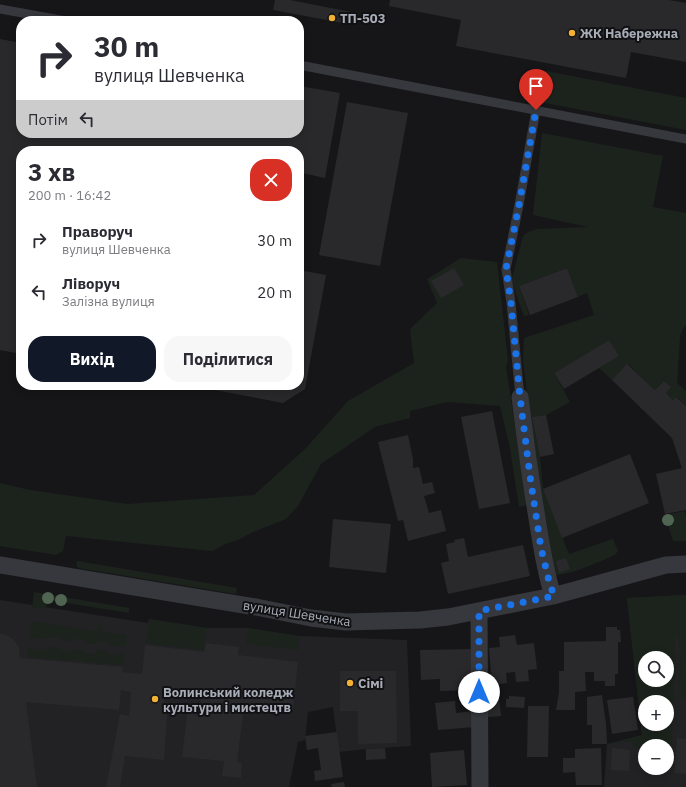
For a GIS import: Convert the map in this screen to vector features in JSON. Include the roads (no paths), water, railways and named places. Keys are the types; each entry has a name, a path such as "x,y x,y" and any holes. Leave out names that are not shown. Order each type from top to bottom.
{"street":[{"path":"520,397 541,548 554,596"},
{"name":"вулиця Шевченка","path":"0,565 256,607 311,618 346,622 420,620 448,617 554,596 666,565 686,564"},
{"path":"479,611 480,787"}],"lane":[{"path":"0,9 38,16"},
{"path":"304,66 686,139"},
{"path":"520,397 511,303 506,269 536,110"}],"place":[{"name":"ТП-503","path":"332,18"},
{"name":"ЖК Набережна","path":"572,33"},
{"name":"Сімі","path":"350,683"},
{"name":"Волинський коледж культури і мистецтв","path":"155,699"}]}
